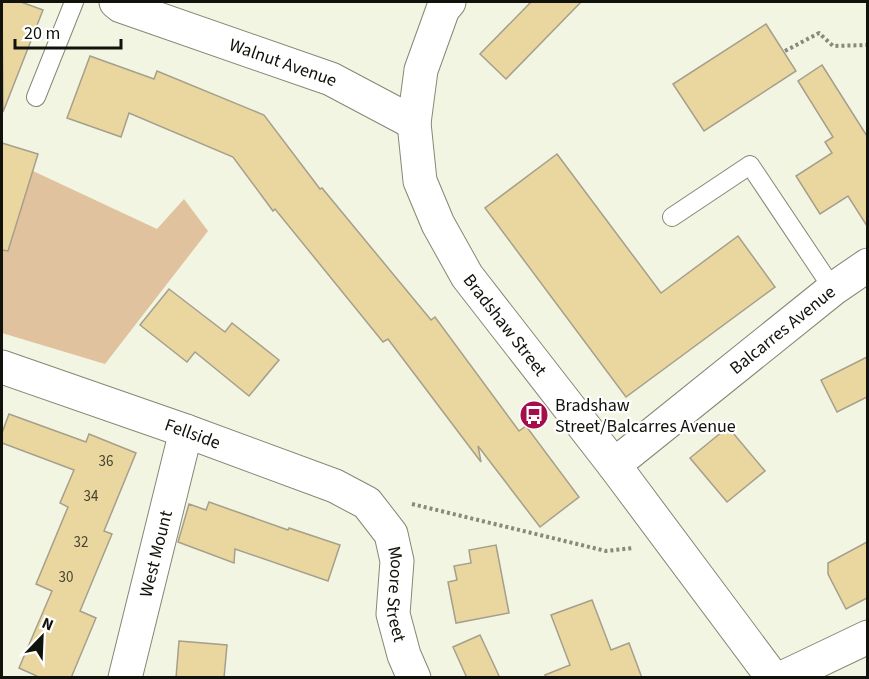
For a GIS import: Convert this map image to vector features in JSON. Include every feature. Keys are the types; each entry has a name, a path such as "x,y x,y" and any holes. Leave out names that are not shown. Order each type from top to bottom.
{"street":[{"name":"Walnut Avenue","path":"116,2 331,79 414,123"},
{"name":"Bradshaw Street","path":"449,2 443,9 421,70 414,123 420,181 438,224 467,276 614,465 773,678"},
{"name":"Balcarres Avenue","path":"614,465 833,289 867,265"},
{"name":"Fellside","path":"2,367 186,430 335,486 367,503 377,514"},
{"name":"West Mount","path":"125,678 186,430"},
{"name":"Moore Street","path":"377,514 391,534 397,561 393,614 404,655 414,678"},
{"path":"782,678 867,637"}],"lane":[{"path":"36,97 74,2"},
{"path":"672,218 750,165 833,289"}],"path":[{"path":"785,51 819,33 833,46 867,45"},
{"path":"377,514 417,503 606,551 672,543"}],"shaded area":[{"path":"33,171 157,229 184,199 208,231 105,364 2,333 2,243 10,245"}],"building":[{"path":"2,2 21,2 43,10 3,112"},
{"path":"531,2 581,2 506,79 480,54"},
{"path":"766,24 796,71 704,131 673,84"},
{"path":"90,56 154,79 157,71 264,115 320,189 322,188 431,320 435,317 519,431 526,426 579,497 540,527 478,446 481,462 388,339 383,342 275,209 273,211 233,157 129,113 121,137 67,118"},
{"path":"822,65 867,136 867,226 848,196 820,214 796,176 832,153 825,142 833,137 798,81"},
{"path":"2,143 38,154 8,251 2,250"},
{"path":"557,154 661,293 738,236 775,287 626,397 485,208"},
{"path":"169,289 225,332 232,323 279,360 249,396 195,352 187,362 140,325"},
{"path":"867,357 867,397 837,412 821,380"},
{"path":"9,414 86,442 89,434 136,453 104,531 112,534 80,611 96,618 71,678 41,678 19,668 52,591 36,584 68,507 60,503 74,470 2,443 2,433"},
{"path":"728,427 765,471 727,502 690,458"},
{"path":"209,502 288,530 289,528 340,545 328,581 235,549 234,563 178,542 189,504 206,510"},
{"path":"867,542 867,598 846,609 828,574 828,563"},
{"path":"496,545 509,613 456,623 448,582 457,580 454,566 471,563 469,550"},
{"path":"592,600 611,650 629,643 642,678 546,678 545,675 570,665 551,615"},
{"path":"480,635 500,678 467,678 453,647"},
{"path":"179,641 227,645 224,678 176,678"}],"place":[{"name":"Bradshaw Street/Balcarres Avenue","path":"534,415"}]}
